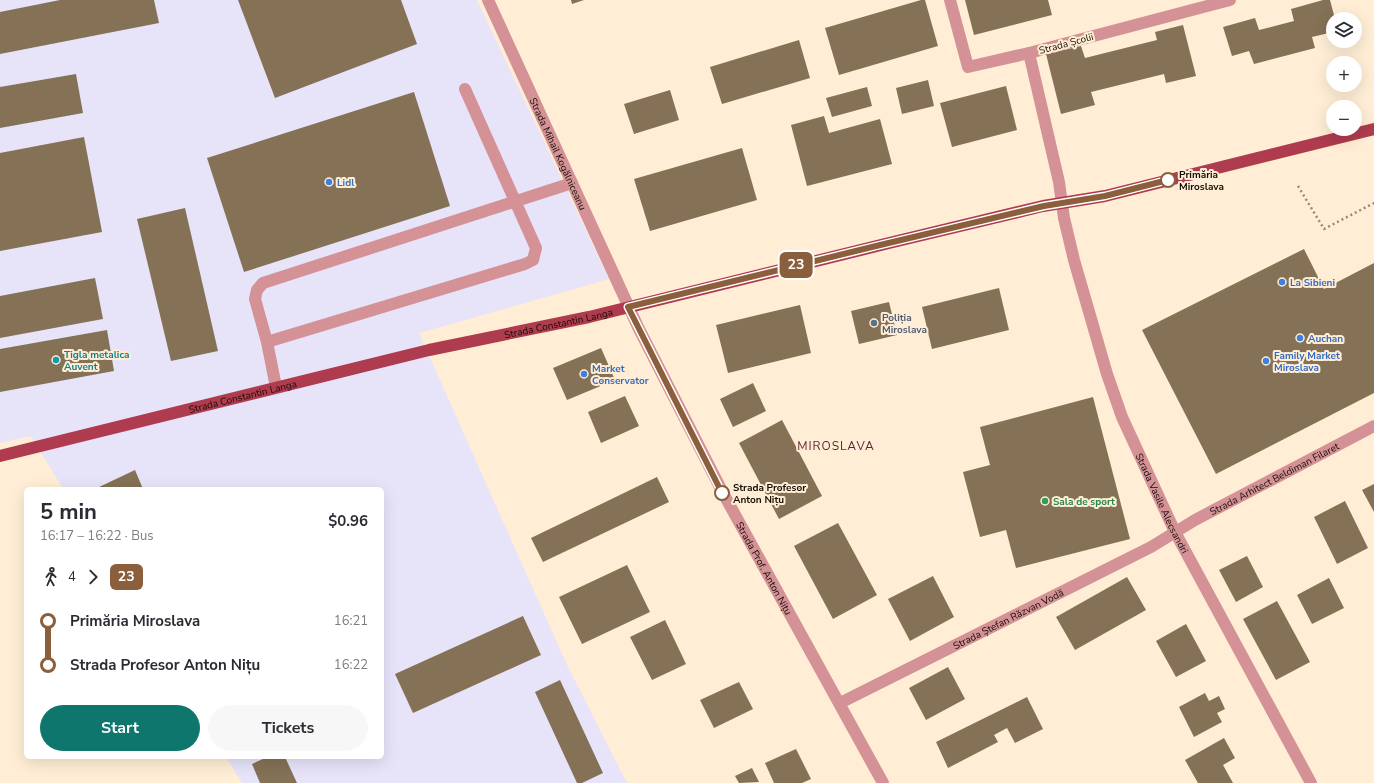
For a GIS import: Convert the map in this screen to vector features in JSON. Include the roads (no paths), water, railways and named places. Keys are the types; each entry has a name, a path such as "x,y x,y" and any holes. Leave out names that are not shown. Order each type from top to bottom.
{"main road":[{"name":"Strada Constantin Langa","path":"0,456 163,417 276,387 429,350 589,317 867,248 1062,203 1105,196 1374,129"}],"street":[{"name":"Strada Mihail Kogălniceanu","path":"488,0 628,307"},
{"path":"950,0 968,67 1029,53"},
{"name":"Strada Școlii","path":"1062,203 1059,182 1029,53 1230,0"},
{"path":"267,342 525,264 533,260 536,248 465,89"},
{"path":"276,387 267,342 255,299 257,290 263,283 515,201 572,184"},
{"name":"Strada Vasile Alecsandri","path":"1062,203 1082,293 1122,417 1175,532 1311,783"},
{"name":"Strada Prof. Anton Nițu","path":"628,307 722,493 840,703 883,783"},
{"name":"Strada Arhitect Beldiman Filaret","path":"1175,532 1374,426"},
{"name":"Strada Ștefan Răzvan Vodă","path":"840,703 1151,547 1175,532"}],"place":[{"name":"Primăria Miroslava","path":"1168,180"},
{"name":"Lidl","path":"329,182"},
{"name":"La Sibieni","path":"1282,282"},
{"name":"Poliția Miroslava","path":"874,323"},
{"name":"Auchan","path":"1300,338"},
{"name":"Tigla metalica Auvent","path":"56,360"},
{"name":"Family Market Miroslava","path":"1266,361"},
{"name":"Market Conservator","path":"584,374"},
{"name":"Strada Profesor Anton Nițu","path":"722,493"},
{"name":"Sala de sport","path":"1045,501"}],"district":[{"name":"MIROSLAVA","path":"836,446"}]}
